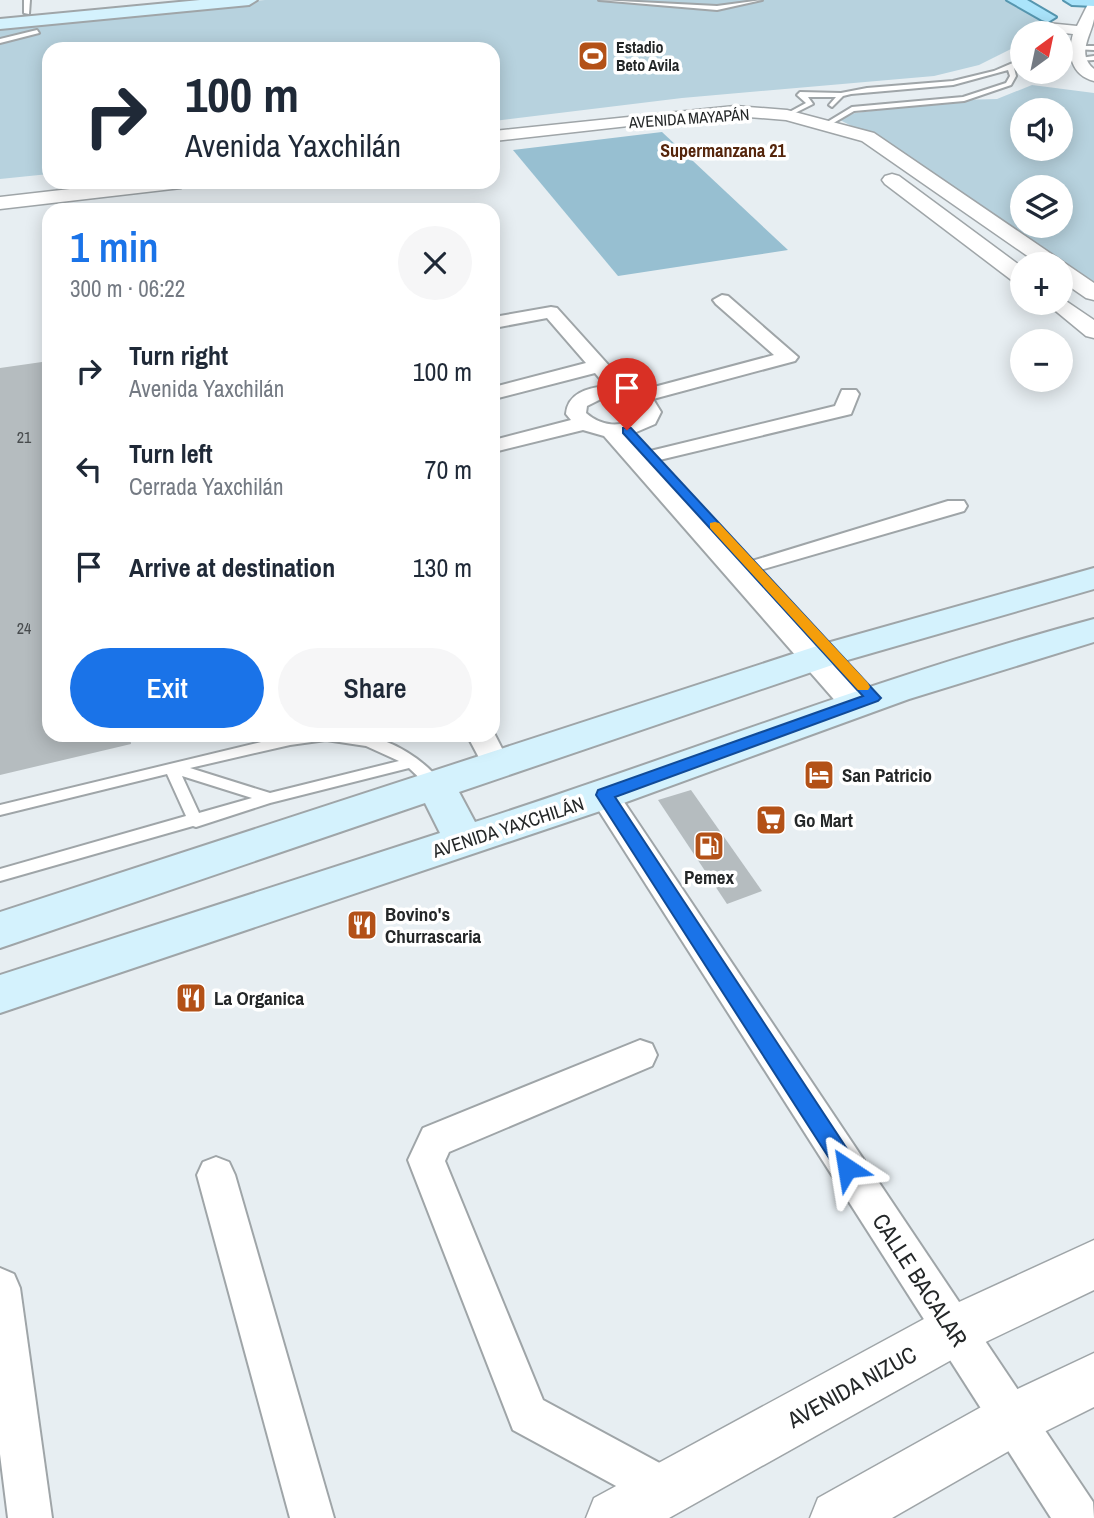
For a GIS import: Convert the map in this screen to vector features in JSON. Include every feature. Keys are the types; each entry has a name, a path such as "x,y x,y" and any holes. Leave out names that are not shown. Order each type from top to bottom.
{"main road":[{"path":"0,16 27,7 171,0"},
{"path":"0,24 249,0"},
{"path":"1015,0 1041,21"},
{"path":"1072,0 1094,3"},
{"path":"0,930 488,749 1094,578"},
{"name":"AVENIDA YAXCHILÁN","path":"0,994 604,795 863,701 1094,631"},
{"path":"424,773 465,841"}],"street":[{"path":"1048,21 1051,0"},
{"path":"1092,70 1076,54 1094,3"},
{"path":"1073,30 1082,31"},
{"path":"1073,81 1094,90"},
{"name":"AVENIDA MAYAPÁN","path":"500,135 691,114 735,111 787,115 868,137 1036,252"},
{"name":"AVENIDA MAYAPÁN","path":"500,145 697,123 742,123 798,132 846,150"},
{"path":"875,168 1010,268"},
{"path":"0,192 42,187"},
{"path":"0,203 121,189"},
{"path":"1073,279 1091,291"},
{"path":"1073,293 1091,291"},
{"path":"584,423 576,414 577,404 595,394 630,395 788,356 722,300"},
{"path":"500,320 551,312 599,366 630,395 648,404 652,412 649,420 619,431"},
{"path":"1073,315 1094,331"},
{"path":"500,391 599,366"},
{"path":"651,456 844,410 849,394"},
{"path":"500,444 584,423 619,431 651,456 752,566 823,656"},
{"path":"619,431 863,701"},
{"path":"752,566 956,506"},
{"name":"CALLE BACALAR","path":"604,795 1077,1518"},
{"path":"640,1055 436,1140 426,1160 528,1415 664,1490"},
{"path":"216,1175 312,1518"},
{"name":"AVENIDA NIZUC","path":"614,1518 953,1331 1094,1264"},
{"path":"0,1288 30,1518"},
{"path":"838,1518 1011,1420 1094,1379"}],"lane":[{"path":"602,0 717,8 759,0"},
{"path":"0,34 37,32 0,41"},
{"path":"1076,54 1094,48"},
{"path":"800,94 841,95 880,87 909,88 1010,68"},
{"path":"787,115 811,103 832,104 847,110 964,99 1010,82"},
{"path":"800,86 800,94"},
{"path":"800,94 811,103"},
{"path":"832,104 841,95"},
{"path":"828,124 847,110"},
{"path":"0,810 171,767 287,742"},
{"path":"371,742 394,750 424,773"},
{"path":"171,767 270,798"},
{"path":"171,767 197,821"},
{"path":"0,875 270,798 424,773"}],"shaded area":[{"path":"265,0 1028,0 1045,15 1039,21 1010,21 1010,50 979,65 934,76 682,98 500,120 500,42 42,42 42,175 0,179 0,26"},
{"path":"1032,85 1094,93 1094,287 1073,272 1073,252 1045,252 1025,238 1073,238 1073,175 1010,175 1010,227 908,155 840,120 855,113 960,100 997,99"},
{"path":"662,132 788,250 618,276 513,150"}],"building":[{"path":"42,362 42,742 131,744 0,775 0,368"},
{"name":"Pemex","path":"691,790 762,891 727,904 658,800"}],"slow traffic":[{"path":"715,526 863,687"}],"place":[{"name":"Estadio Beto Avila","path":"593,56"},
{"name":"San Patricio","path":"819,775"},
{"name":"Go Mart","path":"771,820"},
{"name":"Pemex","path":"709,846"},
{"name":"Bovino's Churrascaria","path":"362,925"},
{"name":"La Organica","path":"191,998"}],"district":[{"name":"Supermanzana 21","path":"723,151"}],"route":[{"path":"627,430 873,698 604,795 847,1168"}]}
